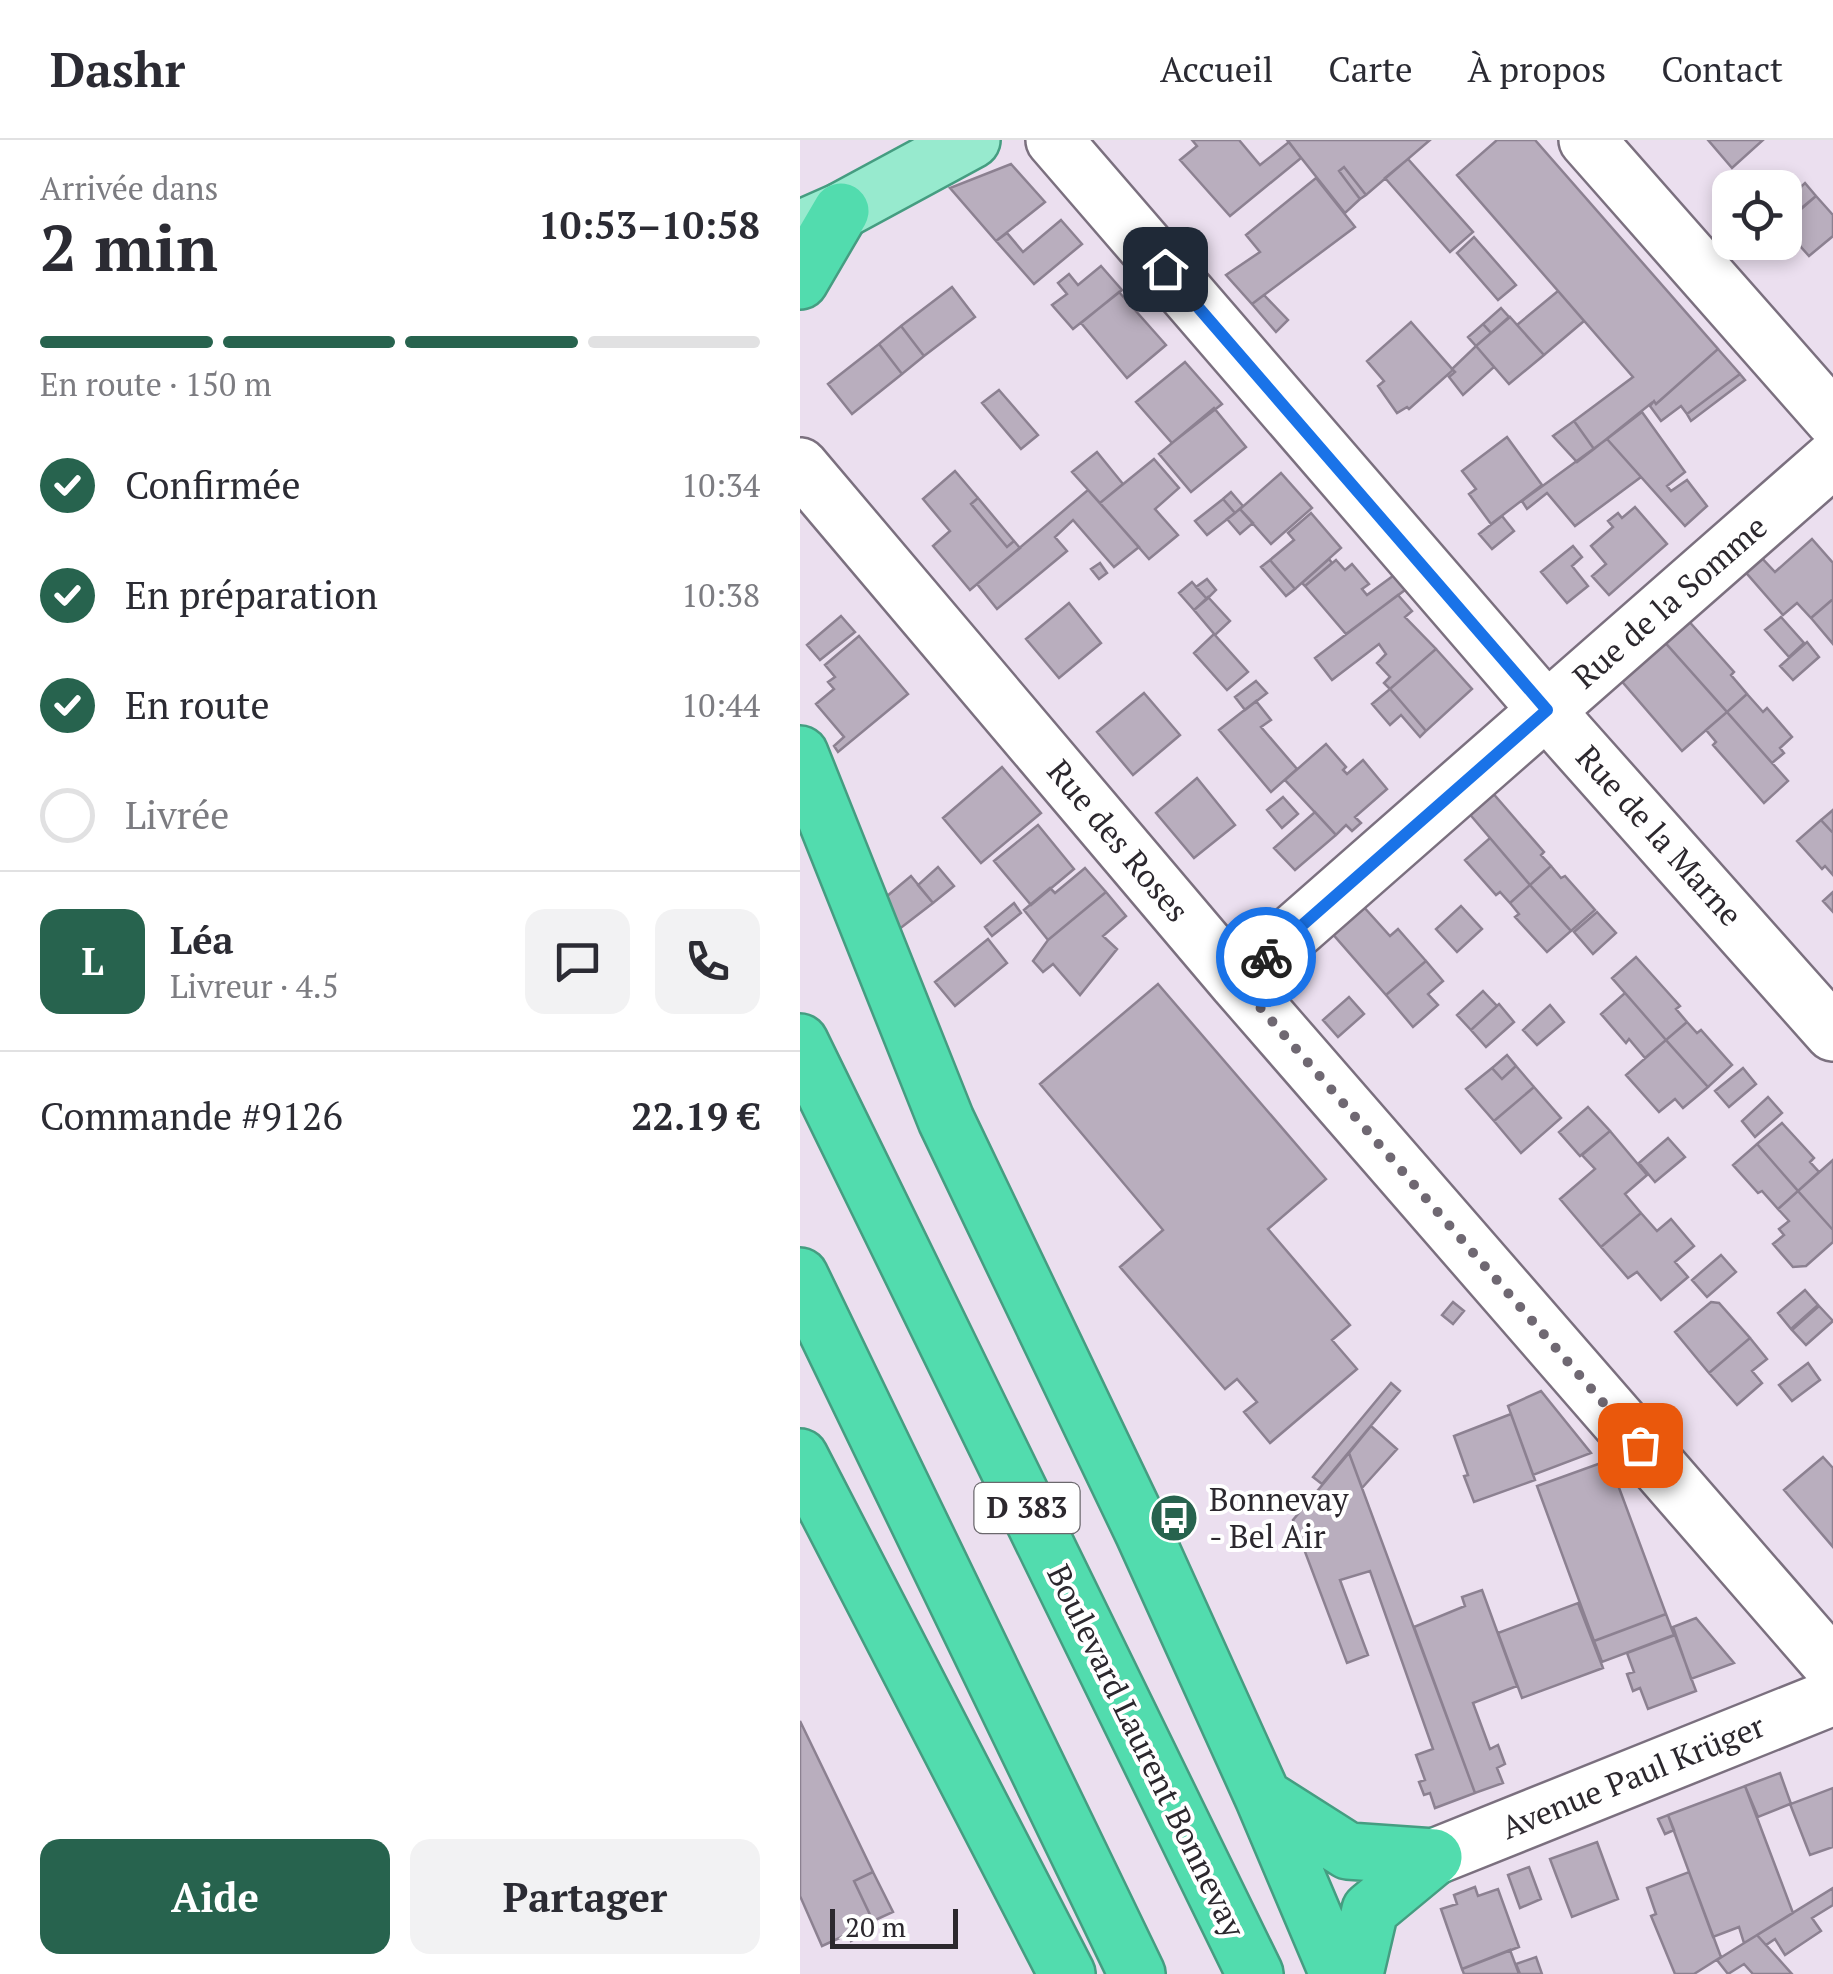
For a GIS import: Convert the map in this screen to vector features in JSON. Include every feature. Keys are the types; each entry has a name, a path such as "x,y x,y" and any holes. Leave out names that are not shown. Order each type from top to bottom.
{"highway":[{"path":"800,282 821,220"},
{"path":"800,754 946,1120 1143,1532 1338,1974"},
{"name":"Boulevard Laurent Bonnevay","path":"800,1042 1254,1974"},
{"name":"D 383","path":"800,1276 1137,1974"},
{"path":"800,1457 1050,1962"},
{"path":"1263,1797 1348,1850 1434,1858"},
{"path":"1355,1974 1370,1910 1434,1858"}],"main road":[{"path":"821,220 972,140"}],"street":[{"name":"Rue de la Marne","path":"1054,140 1547,710 1833,1033"},
{"path":"1586,140 1833,420"},
{"name":"Rue de la Somme","path":"1238,982 1833,459"},
{"name":"Rue des Roses","path":"800,466 1238,982 1833,1667"},
{"name":"Avenue Paul Krüger","path":"1434,1858 1833,1697"}],"building":[{"path":"1192,140 1239,140 1260,165 1289,142 1301,158 1230,216 1180,160 1197,146"},
{"path":"1287,140 1430,140 1366,195 1344,167 1339,171 1360,199 1345,213"},
{"path":"1497,140 1535,140 1718,349 1656,404 1654,401 1594,449 1574,421 1633,377 1457,175"},
{"path":"1708,140 1763,140 1732,168"},
{"path":"1408,159 1473,232 1450,252 1385,178"},
{"path":"1011,164 1045,202 996,241 950,188"},
{"path":"1344,167 1366,195 1360,199 1339,171"},
{"path":"1316,178 1355,227 1252,304 1226,275 1260,252 1246,235"},
{"path":"1805,183 1816,196 1802,208"},
{"path":"1816,196 1833,215 1833,236 1809,256 1802,248 1802,208"},
{"path":"1061,220 1082,244 1034,284 996,241 1007,233 1023,252"},
{"path":"1474,237 1516,285 1498,300 1457,253"},
{"path":"1101,266 1122,290 1073,329 1052,305 1067,294 1058,283 1069,274 1078,285"},
{"path":"952,287 975,317 924,356 901,326"},
{"path":"1558,291 1584,321 1544,355 1517,325"},
{"path":"1119,292 1166,345 1127,378 1081,323"},
{"path":"1264,295 1288,320 1276,332 1252,304"},
{"path":"1501,308 1509,317 1491,333 1483,324"},
{"path":"1510,317 1544,355 1509,384 1476,346"},
{"path":"1411,322 1453,370 1409,409 1397,413 1378,386 1384,381 1367,361"},
{"path":"1483,324 1491,333 1476,346 1468,337"},
{"path":"901,326 924,356 902,374 879,344"},
{"path":"879,344 902,374 852,414 828,384"},
{"path":"1476,346 1494,367 1463,395 1449,377"},
{"path":"1718,349 1740,374 1687,414 1681,406 1661,421 1650,406"},
{"path":"1185,362 1222,404 1172,443 1136,402"},
{"path":"1740,374 1745,380 1691,421 1687,414"},
{"path":"999,390 1038,435 1021,449 982,403"},
{"path":"1214,408 1246,447 1191,492 1159,454"},
{"path":"1642,412 1685,472 1667,486 1671,491 1687,480 1707,506 1685,526 1607,439"},
{"path":"1574,421 1594,449 1577,462 1553,436"},
{"path":"1507,437 1542,485 1491,524 1469,494 1476,489 1462,471"},
{"path":"1607,439 1641,477 1575,526 1547,493 1527,509 1522,501"},
{"path":"1097,452 1123,484 1100,503 1072,472"},
{"path":"1154,459 1179,488 1155,509 1178,535 1149,559 1100,503"},
{"path":"955,471 978,498 971,504 1007,547 1014,541 1020,548 970,590 933,546 950,531 923,499"},
{"path":"1281,473 1312,508 1271,544 1240,509"},
{"path":"1088,490 1139,547 1114,567 1073,520 1055,537 1067,551 997,609 977,584"},
{"path":"1231,492 1243,506 1235,513 1223,499"},
{"path":"978,498 1014,541 1007,547 971,504"},
{"path":"1223,499 1235,513 1207,535 1195,521"},
{"path":"1635,507 1667,544 1609,595 1592,576 1606,564 1591,546 1613,527 1608,521 1618,513 1622,518"},
{"path":"1240,509 1253,523 1240,534 1227,519"},
{"path":"1311,513 1341,548 1295,589 1270,560 1294,540 1288,533"},
{"path":"1502,516 1514,531 1492,549 1479,534"},
{"path":"1812,539 1833,563 1833,599 1811,618 1797,603 1783,615 1742,568 1758,554 1775,572"},
{"path":"1573,546 1582,557 1572,566 1588,586 1567,603 1541,572"},
{"path":"1329,559 1332,563 1305,586 1302,583"},
{"path":"1270,560 1295,589 1286,596 1261,567"},
{"path":"1336,560 1345,570 1352,564 1369,584 1362,589 1367,595 1397,573 1409,587 1346,634 1305,586"},
{"path":"1100,563 1107,573 1099,579 1091,569"},
{"path":"1207,579 1216,590 1207,599 1196,587"},
{"path":"1192,582 1207,599 1194,610 1179,593"},
{"path":"1398,595 1412,611 1405,617 1436,649 1390,689 1384,683 1390,677 1377,663 1386,654 1379,644 1332,680 1315,658"},
{"path":"1208,597 1230,621 1215,635 1194,610"},
{"path":"1833,599 1833,644 1811,618"},
{"path":"1069,603 1101,643 1059,678 1026,639"},
{"path":"841,616 855,632 820,660 807,645"},
{"path":"1781,617 1804,643 1789,657 1765,630"},
{"path":"1686,618 1734,672 1731,675 1747,694 1727,712 1662,639"},
{"path":"1214,634 1248,672 1227,690 1194,653"},
{"path":"859,636 908,694 838,752 834,746 844,737 816,704 834,689 828,682 835,677 825,665"},
{"path":"1662,639 1727,712 1682,751 1619,678"},
{"path":"1807,642 1819,657 1793,680 1780,666"},
{"path":"1436,649 1472,689 1426,731 1390,689"},
{"path":"1256,681 1267,693 1245,710 1235,697"},
{"path":"1390,689 1426,731 1420,737 1401,715 1390,725 1372,704"},
{"path":"1144,693 1180,735 1133,775 1097,732"},
{"path":"1747,694 1763,712 1767,708 1792,737 1780,748 1784,753 1772,763 1727,712"},
{"path":"1256,701 1271,720 1261,727 1297,769 1271,792 1219,730"},
{"path":"1727,712 1788,781 1764,803 1713,745 1716,742 1706,730"},
{"path":"1326,744 1346,767 1343,770 1347,774 1363,760 1387,789 1355,817 1361,823 1352,831 1346,825 1336,835 1285,780"},
{"path":"1002,767 1041,813 981,863 943,818"},
{"path":"1197,778 1235,825 1194,858 1156,813"},
{"path":"1491,791 1544,852 1541,855 1551,866 1530,885 1467,811"},
{"path":"1283,797 1298,814 1282,828 1267,810"},
{"path":"1833,810 1833,833 1821,820"},
{"path":"1315,812 1336,835 1295,870 1274,848"},
{"path":"1821,820 1833,833 1833,875 1825,866 1822,869 1797,841"},
{"path":"1038,825 1074,869 1031,905 994,861"},
{"path":"1490,838 1530,885 1510,903 1500,892 1496,895 1465,860"},
{"path":"1551,866 1595,910 1571,931 1530,885"},
{"path":"938,867 954,886 933,903 918,885"},
{"path":"1085,868 1106,892 1048,940 1024,910 1050,888 1055,893"},
{"path":"911,876 933,903 898,930 886,897"},
{"path":"1530,885 1571,931 1547,952 1515,917 1519,914 1510,903"},
{"path":"1106,892 1126,916 1103,936 1117,949 1080,995 1053,964 1043,972 1033,961 1048,940"},
{"path":"1833,892 1833,912 1823,901"},
{"path":"1014,903 1021,913 992,936 985,927"},
{"path":"1362,905 1390,936 1398,929 1426,961 1386,995 1331,932"},
{"path":"1461,906 1482,929 1457,952 1436,929"},
{"path":"1597,912 1616,933 1593,954 1574,932"},
{"path":"988,939 1007,963 955,1006 935,982"},
{"path":"1636,957 1680,1006 1676,1009 1687,1022 1666,1040 1612,978"},
{"path":"1426,961 1443,981 1428,994 1438,1005 1413,1027 1386,995"},
{"path":"1158,984 1326,1179 1268,1229 1350,1325 1332,1340 1357,1369 1270,1443 1244,1412 1257,1402 1237,1379 1225,1389 1120,1267 1163,1230 1040,1084"},
{"path":"1483,991 1497,1006 1471,1030 1457,1015"},
{"path":"1625,993 1666,1040 1645,1058 1601,1014"},
{"path":"1349,997 1364,1014 1338,1037 1323,1020"},
{"path":"1499,1004 1514,1022 1486,1047 1471,1030"},
{"path":"1550,1005 1564,1022 1537,1045 1523,1030"},
{"path":"1687,1022 1697,1033 1701,1030 1732,1065 1708,1087 1666,1040"},
{"path":"1666,1040 1708,1087 1683,1108 1675,1099 1659,1112 1626,1075"},
{"path":"1507,1055 1516,1066 1502,1079 1492,1068"},
{"path":"1516,1066 1534,1087 1494,1121 1466,1089 1492,1068 1502,1079"},
{"path":"1743,1068 1756,1084 1729,1107 1715,1091"},
{"path":"1534,1087 1561,1118 1521,1153 1494,1121"},
{"path":"1768,1097 1782,1113 1755,1137 1742,1121"},
{"path":"1588,1107 1610,1131 1580,1156 1559,1132"},
{"path":"1782,1123 1814,1158 1810,1162 1819,1172 1798,1191 1757,1144"},
{"path":"1610,1131 1647,1175 1625,1194 1641,1213 1601,1247 1560,1199 1595,1169 1582,1155"},
{"path":"1668,1138 1685,1157 1655,1182 1639,1163"},
{"path":"1757,1144 1798,1191 1778,1209 1733,1165"},
{"path":"1833,1160 1833,1230 1798,1191"},
{"path":"1798,1191 1833,1230 1833,1242 1806,1266 1793,1267 1773,1244 1784,1235 1779,1229 1789,1221 1778,1209"},
{"path":"1641,1213 1657,1231 1671,1219 1694,1246 1675,1262 1688,1277 1661,1300 1637,1272 1628,1278 1601,1247"},
{"path":"1721,1255 1736,1272 1707,1297 1692,1280"},
{"path":"1805,1290 1818,1305 1791,1329 1778,1313"},
{"path":"1453,1302 1464,1311 1453,1324 1442,1315"},
{"path":"1711,1302 1719,1303 1750,1338 1709,1373 1675,1332"},
{"path":"1819,1306 1833,1321 1806,1345 1792,1330"},
{"path":"1750,1338 1767,1359 1752,1371 1762,1383 1737,1405 1709,1373"},
{"path":"1808,1363 1820,1380 1792,1401 1779,1385"},
{"path":"1391,1383 1400,1391 1322,1484 1313,1477"},
{"path":"1541,1391 1591,1453 1533,1475 1508,1406"},
{"path":"1511,1414 1535,1480 1474,1502 1454,1436"},
{"path":"1371,1426 1397,1449 1362,1488 1349,1453"},
{"path":"1349,1453 1475,1793 1435,1808 1430,1793 1424,1795 1419,1782 1425,1780 1416,1755 1433,1749 1370,1571 1340,1580 1368,1655 1347,1663 1293,1520"},
{"path":"1823,1457 1833,1468 1833,1547 1784,1490"},
{"path":"1601,1463 1615,1477 1666,1614 1594,1641 1537,1486"},
{"path":"1482,1590 1517,1686 1473,1703 1490,1749 1498,1745 1505,1764 1497,1768 1503,1783 1475,1793 1414,1627 1465,1606 1462,1597"},
{"path":"1578,1603 1603,1668 1522,1698 1498,1633"},
{"path":"1666,1614 1674,1635 1602,1662 1594,1641"},
{"path":"1696,1618 1734,1663 1691,1679 1673,1627"},
{"path":"1675,1635 1696,1691 1648,1709 1640,1688 1633,1691 1627,1674 1634,1672 1627,1653"},
{"path":"800,1721 873,1872 854,1881 873,1921 859,1928 862,1935 851,1941 848,1934 822,1946 800,1896"},
{"path":"1780,1773 1791,1804 1833,1788 1833,1847 1810,1855 1790,1804 1758,1817 1745,1786"},
{"path":"1745,1786 1793,1913 1744,1943 1739,1927 1713,1937 1668,1815"},
{"path":"1668,1815 1674,1830 1665,1834 1658,1819"},
{"path":"1597,1842 1618,1899 1572,1917 1550,1859"},
{"path":"1529,1867 1541,1899 1520,1908 1508,1875"},
{"path":"873,1872 893,1912 873,1921 854,1881"},
{"path":"1689,1872 1721,1957 1694,1974 1675,1974 1651,1916 1656,1914 1647,1888"},
{"path":"1475,1887 1478,1896 1498,1889 1519,1947 1462,1969 1441,1909 1457,1904 1454,1895"},
{"path":"1833,1888 1833,1905 1812,1918 1821,1931 1785,1955 1775,1939 1766,1945 1757,1935"},
{"path":"1757,1935 1792,1974 1753,1974 1744,1964 1728,1974 1717,1960"},
{"path":"1510,1950 1519,1974 1464,1974 1462,1969"},
{"path":"1536,1957 1542,1974 1520,1974 1516,1964"}],"way so far":[{"path":"1266,957 1238,982 1640,1445"}],"place":[{"name":"Bonnevay - Bel Air","path":"1174,1518"}],"route":[{"path":"1165,269 1547,710 1266,957"}]}
